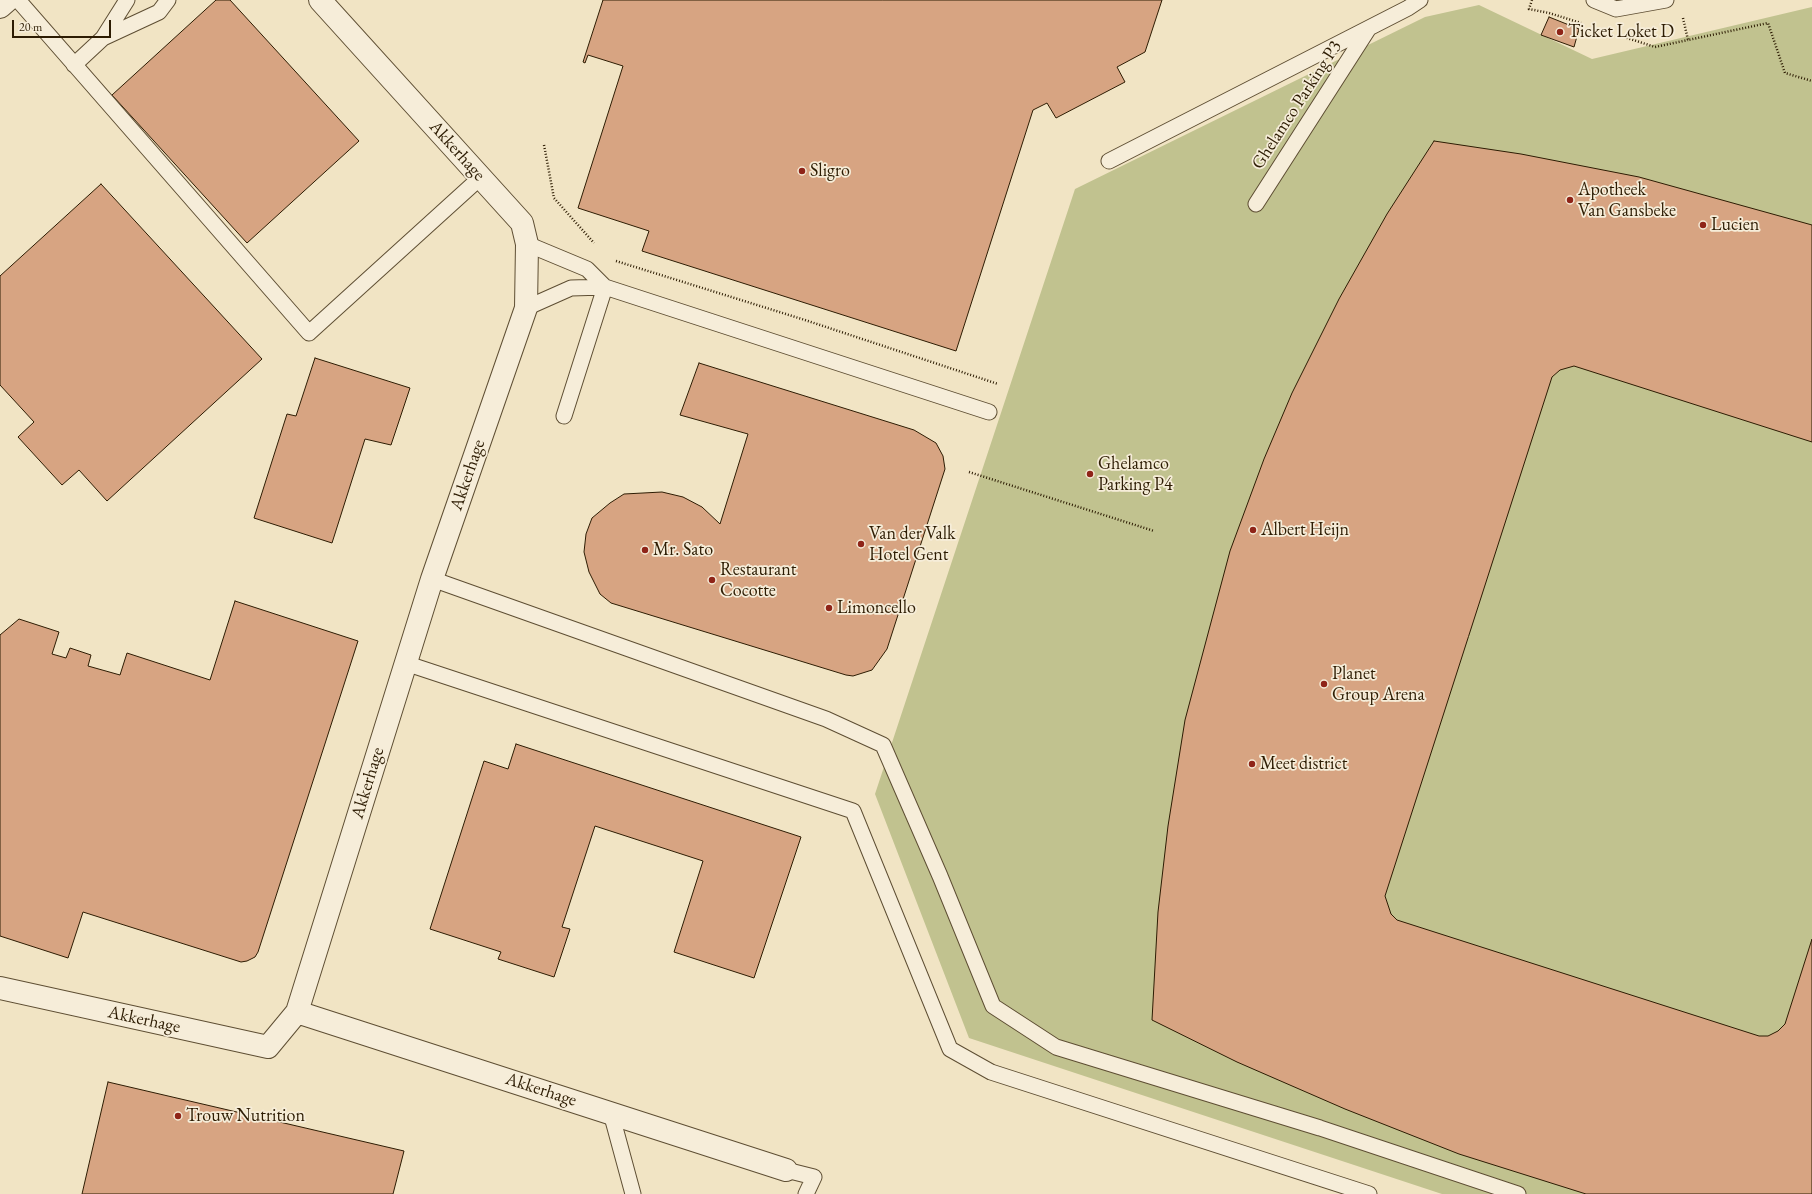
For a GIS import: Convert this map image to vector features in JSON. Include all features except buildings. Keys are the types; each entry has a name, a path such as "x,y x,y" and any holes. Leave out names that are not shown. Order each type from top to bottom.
{"street":[{"path":"0,7 8,0"},
{"name":"Akkerhage","path":"0,988 268,1047 297,1012 432,579 526,308 527,244 522,223 320,0"},
{"name":"Akkerhage","path":"297,1012 786,1170"}],"lane":[{"path":"18,0 309,333 481,177"},
{"path":"74,65 103,38 127,0"},
{"path":"103,38 159,12 168,0"},
{"path":"1109,161 1420,0"},
{"path":"1594,0 1616,10 1666,0"},
{"name":"Ghelamco Parking P3","path":"1256,204 1370,26"},
{"path":"527,244 587,269 605,287"},
{"path":"564,416 605,287"},
{"path":"526,308 571,288 605,287 989,412"},
{"path":"432,579 826,719 883,745 940,876 993,1006 1056,1047 1320,1128 1518,1194"},
{"path":"405,663 853,811 950,1049 991,1072 1369,1194"},
{"path":"611,1113 633,1194"},
{"path":"786,1170 814,1177 806,1194"}],"path":[{"path":"1682,13 1688,40 1768,24 1785,73 1812,81"},
{"path":"544,145 554,198 597,247"},
{"path":"615,260 805,320 998,384"},
{"path":"970,472 1154,531"}],"green space":[{"path":"1479,5 1592,59 1812,7 1812,1194 1442,1194 969,1038 875,794 1075,189 1425,17"}],"place":[{"name":"Ticket Loket D","path":"1560,32"},
{"name":"Sligro","path":"802,171"},
{"name":"Apotheek Van Gansbeke","path":"1570,200"},
{"name":"Lucien","path":"1703,225"},
{"name":"Ghelamco Parking P4","path":"1090,474"},
{"name":"Albert Heijn","path":"1253,530"},
{"name":"Van der Valk Hotel Gent","path":"861,544"},
{"name":"Mr. Sato","path":"645,550"},
{"name":"Restaurant Cocotte","path":"712,580"},
{"name":"Limoncello","path":"829,608"},
{"name":"Planet Group Arena","path":"1324,684"},
{"name":"Meet district","path":"1252,764"},
{"name":"Trouw Nutrition","path":"178,1116"}]}
